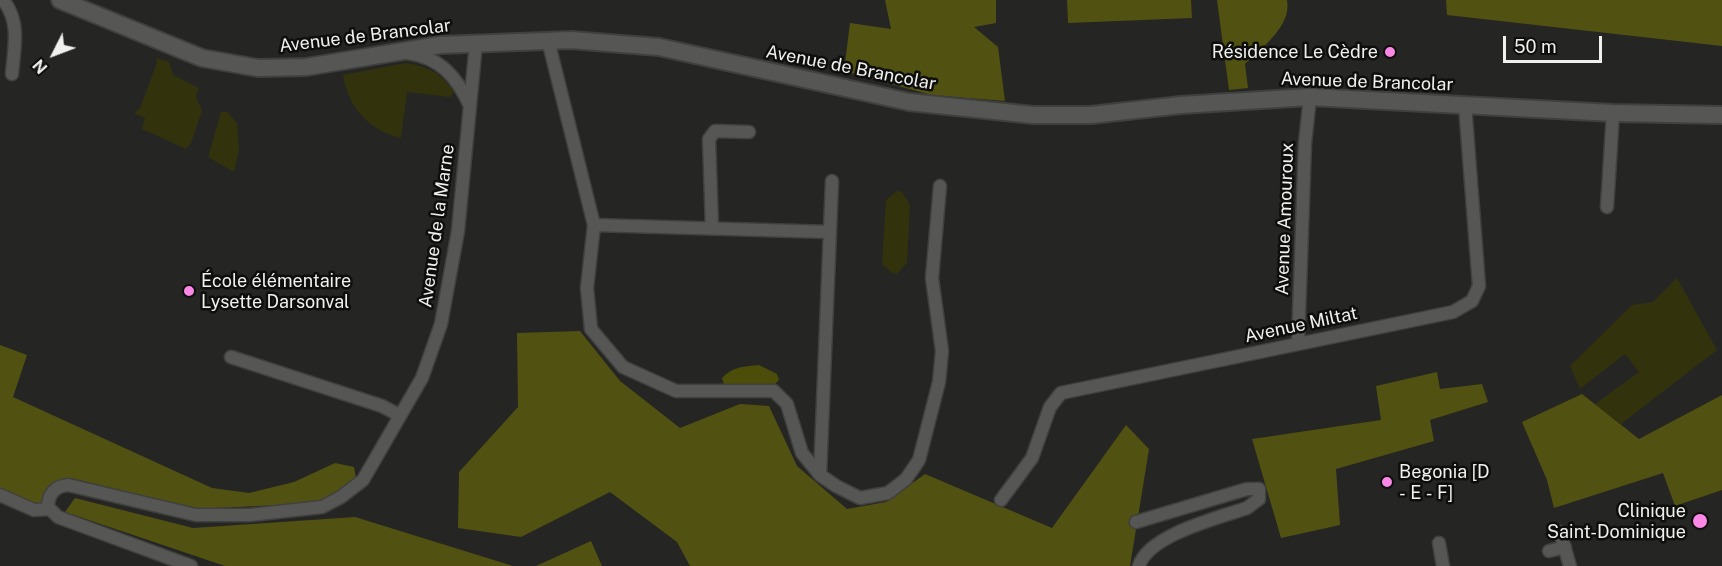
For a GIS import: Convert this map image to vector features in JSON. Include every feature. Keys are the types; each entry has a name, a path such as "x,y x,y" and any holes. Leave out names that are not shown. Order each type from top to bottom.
{"street":[{"path":"3,0 13,21 16,37 12,74"},
{"name":"Avenue de Brancolar","path":"60,0 161,42 230,65 306,67 440,45 548,40 659,47 909,102 1033,115 1090,115 1181,105 1310,97 1613,113 1722,115"},
{"path":"548,40 594,225 588,288 591,328 623,367 676,391 774,391 787,404 802,453 820,475 860,498 888,493 906,479 919,460 939,382 942,351 932,278 940,186"},
{"name":"Avenue de la Marne","path":"49,510 48,500 53,490 68,485 196,514 250,515 322,507 355,488 368,474 428,366 441,324 458,231 476,43"},
{"path":"394,52 419,55 442,65 463,89 471,107"},
{"name":"Avenue Amouroux","path":"1298,343 1305,154 1310,97"},
{"name":"Avenue Miltat","path":"1001,500 1032,458 1050,407 1061,393 1453,312 1472,301 1479,286 1465,105"},
{"path":"1607,207 1613,113"},
{"path":"712,228 709,139 715,131 749,132"},
{"path":"820,475 832,181"},
{"path":"594,225 830,232"},
{"path":"231,357 382,406 399,415"},
{"path":"1136,522 1247,489 1259,489 1259,499 1246,508 1154,544 1141,557 1139,566"},
{"path":"0,495 34,510 49,510 63,520 191,566"},
{"path":"1560,532 1570,566"},
{"path":"1439,543 1443,566"},
{"path":"1549,551 1565,547"}],"shaded area":[{"path":"885,0 996,0 996,23 974,27 998,47 1005,101 931,95 844,71 850,23 891,29"},
{"path":"1067,0 1191,0 1192,18 1068,23"},
{"path":"1217,0 1287,0 1285,19 1280,27 1245,64 1248,88 1229,90"},
{"path":"1446,0 1722,0 1722,46 1447,15"},
{"path":"156,58 169,62 173,75 199,88 196,96 202,111 191,143 186,149 142,129 145,118 134,113 140,108 157,63"},
{"path":"406,63 434,72 454,92 450,97 407,92 401,138 379,130 362,116 350,97 343,75"},
{"path":"221,112 227,112 237,123 239,150 234,172 208,157"},
{"path":"897,191 902,192 910,205 907,263 897,274 892,273 882,264 886,200"},
{"path":"1677,278 1717,350 1621,424 1595,404 1639,372 1625,354 1580,389 1570,366 1632,305 1653,302"},
{"path":"580,331 620,381 680,428 740,404 769,406 797,466 847,509 886,502 925,474 1052,528 1126,425 1149,449 1130,566 690,566 677,542 610,492 521,537 458,528 459,472 518,407 517,333"},
{"path":"0,345 27,355 13,397 212,488 249,493 294,482 335,463 354,467 357,484 320,503 196,509 71,478 50,486 38,508 0,492"},
{"path":"759,365 777,374 779,380 773,386 725,388 722,378 730,371"},
{"path":"1437,372 1440,389 1482,384 1488,402 1430,420 1434,441 1336,469 1340,525 1281,538 1252,439 1381,420 1376,386"},
{"path":"1582,394 1639,439 1722,395 1722,490 1675,506 1663,473 1554,508 1547,480 1522,422"},
{"path":"75,498 193,528 355,517 513,566 225,566 65,512"},
{"path":"591,541 602,566 536,566"}],"place":[{"name":"Résidence Le Cèdre","path":"1390,52"},
{"name":"École élémentaire Lysette Darsonval","path":"189,291"},
{"name":"Begonia [D - E - F]","path":"1387,482"},
{"name":"Clinique Saint-Dominique","path":"1700,521"}]}
